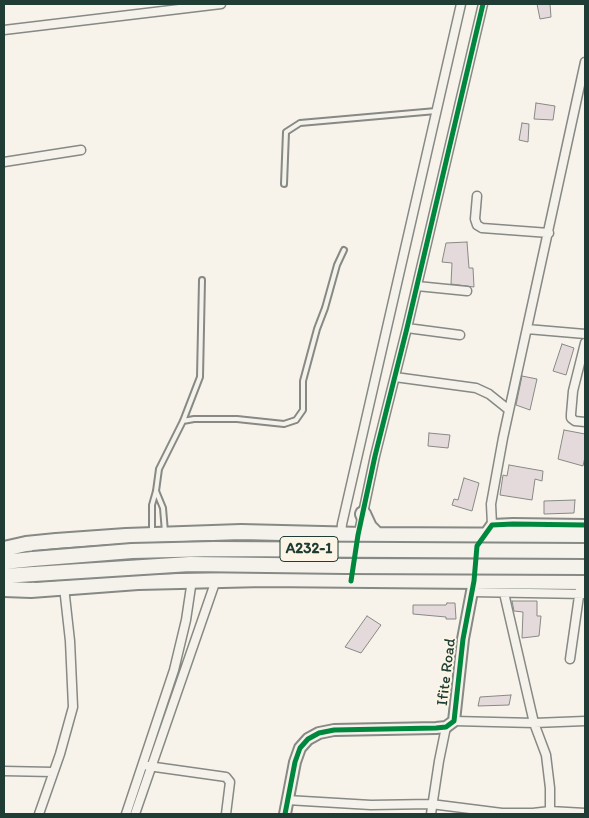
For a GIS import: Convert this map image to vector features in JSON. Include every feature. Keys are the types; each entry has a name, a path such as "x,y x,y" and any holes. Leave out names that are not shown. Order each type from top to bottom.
{"highway":[{"path":"363,514 369,527 377,535"},
{"path":"4,549 26,544 56,541 241,532 341,535 585,536"},
{"name":"A232-1","path":"4,562 132,551 214,549 585,551"},
{"name":"A232-1","path":"4,576 200,564 585,567"},
{"path":"4,590 192,580 264,579 473,587 583,588"}],"street":[{"path":"4,30 221,4"},
{"path":"352,581 344,556 341,535 342,524 461,4"},
{"path":"352,581 358,535 483,4"},
{"path":"484,536 509,410 585,62"},
{"path":"4,162 81,150"},
{"path":"477,196 475,219 477,225 482,228 549,233"},
{"path":"417,286 467,291"},
{"path":"407,328 460,335"},
{"path":"527,329 585,334"},
{"path":"585,343 570,414 571,418 575,421 585,422"},
{"path":"394,377 476,388 489,394 509,410"},
{"path":"484,536 506,524 585,525"},
{"name":"Ifite Road","path":"285,814 294,762 300,748 308,738 319,733 334,730 436,728 450,724 463,639 484,536"},
{"path":"135,814 184,629 192,580"},
{"path":"126,814 148,766 216,580"},
{"path":"39,814 60,754 72,707 70,641 64,586"},
{"path":"473,587 504,593 583,588 570,659"},
{"path":"504,593 534,723 546,755 550,788 550,813"},
{"path":"189,604 206,609"},
{"path":"184,629 198,633"},
{"path":"431,814 431,804 450,724 585,721"},
{"path":"148,766 226,777 230,782 226,814"},
{"path":"4,771 53,772"},
{"path":"287,800 371,805 431,804 502,813 585,813"},
{"path":"367,814 371,805"}],"lane":[{"path":"284,184 286,132 300,123 436,111"},
{"path":"183,421 194,419 237,419 284,424 296,420 303,410 303,381 312,345 337,265 344,250"},
{"path":"159,535 152,505 159,468 183,421 200,377 202,280"},
{"path":"156,491 163,508 159,535"}],"building":[{"path":"537,4 550,4 551,17 540,19"},
{"path":"536,103 555,106 553,120 534,119"},
{"path":"522,123 529,124 528,142 519,140"},
{"path":"467,242 469,268 473,268 474,287 451,284 452,263 442,262 446,243"},
{"path":"562,344 574,348 566,375 553,371"},
{"path":"522,376 537,379 530,410 516,405"},
{"path":"564,430 585,434 583,466 558,459"},
{"path":"429,433 450,435 448,448 428,446"},
{"path":"509,465 543,471 542,481 535,479 532,500 500,495 503,475 507,476"},
{"path":"464,478 479,483 472,511 452,505 454,499 458,500"},
{"path":"575,500 574,513 544,514 544,501"},
{"path":"512,601 537,601 537,616 541,616 539,636 522,638 523,612 514,611"},
{"path":"447,603 455,603 456,619 413,614 413,605 446,605"},
{"path":"367,616 381,625 361,653 345,647"},
{"path":"511,695 509,705 478,706 480,697"}],"cycle path":[{"path":"351,581 358,535 375,456 483,4"},
{"path":"285,814 295,762 300,748 308,739 319,733 334,730 436,728 446,727 454,721 463,639 474,581 477,546 492,525 585,525"}]}
